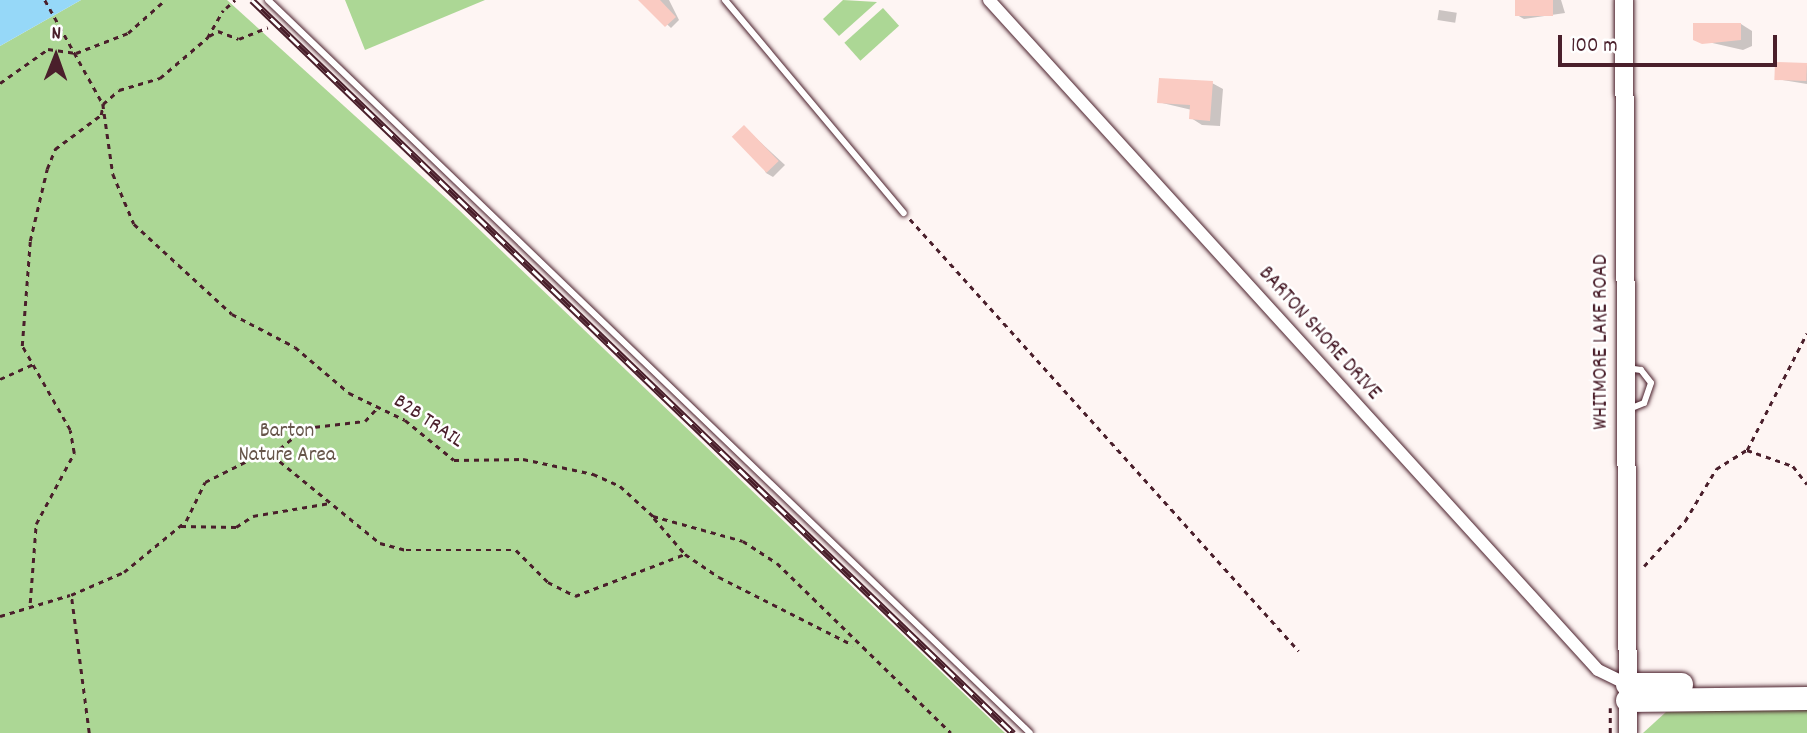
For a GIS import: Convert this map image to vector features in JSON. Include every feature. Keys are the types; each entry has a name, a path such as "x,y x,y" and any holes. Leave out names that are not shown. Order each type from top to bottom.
{"highway":[{"path":"1627,692 1807,682"},
{"path":"1627,692 1807,698"}],"street":[{"name":"BARTON SHORE DRIVE","path":"989,0 1598,670 1627,692"},
{"name":"WHITMORE LAKE ROAD","path":"1624,0 1624,411 1628,733"}],"lane":[{"path":"268,0 1030,733"},
{"path":"725,0 904,213"},
{"path":"1624,411 1644,403 1651,391 1650,376 1625,368"}],"path":[{"name":"B2B TRAIL","path":"45,0 103,104 121,201 145,238 202,281 232,314 295,347 349,393 378,407 454,460 523,459 593,474 620,486 653,516 761,551 856,646 951,733"},
{"path":"0,83 48,49 76,53 128,33 165,0"},
{"path":"206,37 225,9 235,0"},
{"path":"30,603 36,524 74,453 70,430 22,346 30,241 47,169 55,149 101,115 103,104 119,90 153,82 206,37 218,31 239,38 268,27"},
{"path":"904,213 1299,650"},
{"path":"1640,574 1659,544 1685,521 1716,468 1747,450 1807,333"},
{"path":"0,379 34,364"},
{"path":"0,616 30,603 71,595 124,572 181,526 205,482 255,457 272,456 305,428 365,421 378,407"},
{"path":"1747,450 1793,466 1807,484"},
{"path":"272,456 380,544 406,550 516,551 548,582 575,596 685,554"},
{"path":"181,526 236,527 253,516 330,503"},
{"path":"653,516 685,554 856,646"},
{"path":"71,595 89,733"}],"green space":[{"name":"Barton Nature Area","path":"81,0 227,0 460,211 1005,733 0,733 0,46"},
{"path":"345,0 485,0 365,50"},
{"path":"843,0 877,2 839,36 823,19"},
{"path":"883,8 899,26 860,61 844,43"},
{"path":"1807,708 1807,733 1643,733 1666,712"}],"water":[{"path":"0,0 81,0 0,46"}],"building":[{"path":"638,0 660,0 676,17 665,27"},
{"path":"1515,0 1553,0 1553,16 1515,16"},
{"path":"1693,23 1741,23 1741,40 1702,44 1693,40"},
{"path":"1775,62 1807,63 1806,81 1774,80"},
{"path":"1159,78 1213,81 1210,121 1189,119 1190,105 1157,103"},
{"path":"744,125 779,161 767,173 732,137"}],"railway":[{"path":"252,0 1013,733"}]}
